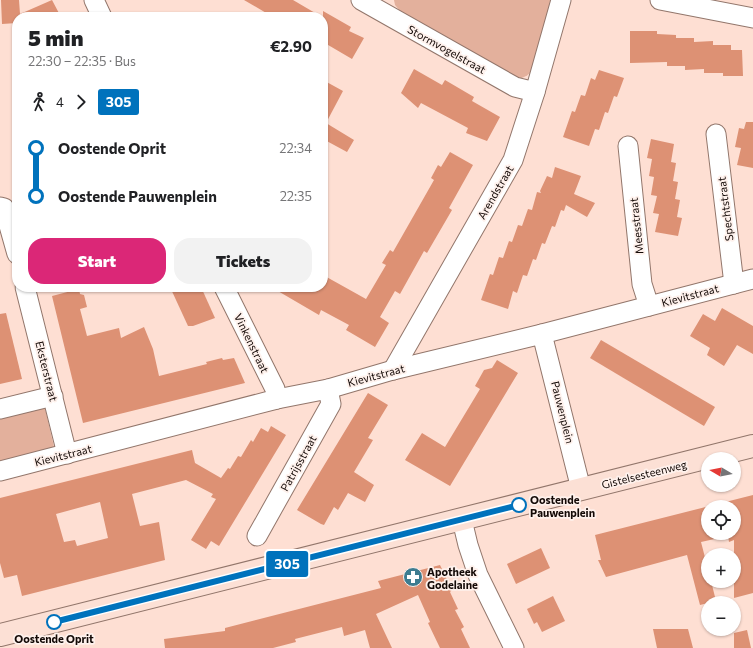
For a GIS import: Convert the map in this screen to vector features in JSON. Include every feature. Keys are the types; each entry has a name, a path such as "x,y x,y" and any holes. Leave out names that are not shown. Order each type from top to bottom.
{"main road":[{"name":"Gistelsesteenweg","path":"0,635 753,446"}],"street":[{"path":"94,0 100,12"},
{"name":"Stormvogelstraat","path":"361,0 380,5 515,87 535,92"},
{"name":"Arendstraat","path":"393,370 514,160 561,0"},
{"path":"660,0 753,18"},
{"name":"Spechtstraat","path":"716,134 734,284"},
{"name":"Meesstraat","path":"628,146 642,284 649,306"},
{"path":"0,206 4,208 10,245"},
{"name":"Kievitstraat","path":"0,471 277,399 328,388 393,370 542,334 753,279"},
{"name":"Eksterstraat","path":"26,292 67,454"},
{"name":"Vinkenstraat","path":"226,292 275,390 277,399"},
{"name":"Pauwenplein","path":"542,334 581,490"},
{"name":"Patrijsstraat","path":"257,536 331,404 328,388"},
{"path":"0,409 53,396"},
{"path":"462,520 478,576 514,648"}],"shaded area":[{"path":"394,0 550,1 542,39 533,68 527,76 516,78 401,12 395,5"},
{"path":"45,408 54,447 0,461 0,418"}],"building":[{"path":"1,0 19,0 20,12 12,12 12,23 2,24"},
{"path":"52,0 58,12 25,12"},
{"path":"244,0 293,0 313,12 264,12"},
{"path":"328,14 351,27 349,31 364,38 352,59 328,45"},
{"path":"630,31 657,31 657,34 676,35 676,38 694,38 694,42 713,41 713,45 731,45 731,50 742,50 743,76 723,76 723,73 704,73 704,69 685,70 685,66 667,66 667,62 630,63"},
{"path":"414,69 442,85 445,80 474,97 472,101 500,117 487,141 466,133 468,128 421,103 418,108 401,93"},
{"path":"599,70 624,78 617,97 614,96 608,113 605,112 599,130 595,129 589,146 563,137 572,111 575,112 581,95 585,96 591,78 595,80"},
{"path":"328,83 343,91 328,119"},
{"path":"746,122 753,122 753,168 737,165 741,148 735,147 739,128 744,129"},
{"path":"328,124 354,140 347,152 328,142"},
{"path":"651,139 674,144 671,162 676,163 673,181 678,182 675,199 680,200 677,217 682,218 678,236 655,232 659,214 653,213 657,196 651,195 654,177 649,176 652,159 647,158"},
{"path":"450,152 473,165 449,208 452,210 427,253 424,251 400,294 395,291 380,317 389,323 375,347 346,330 349,325 321,310 319,315 280,292 328,292 328,278 366,299 386,265 382,263 390,250 393,252 434,180 431,178 438,165 441,167"},
{"path":"555,167 581,176 574,194 595,203 587,217 566,205 564,211 561,210 555,227 552,226 545,244 542,243 536,260 533,259 527,276 523,275 517,293 513,291 508,309 481,300 490,274 493,275 499,257 503,258 509,241 512,242 518,225 522,226 528,209 532,210 537,192 541,193 540,191 547,176 552,178"},
{"path":"67,292 80,292 80,294 84,295 87,307 80,309 87,336 119,328 121,338 144,327 153,349 159,376 207,364 206,362 222,358 223,360 234,358 245,383 83,423 52,296"},
{"path":"172,292 203,292 215,318 193,326 188,326"},
{"path":"722,308 753,326 753,354 737,345 724,366 707,355 710,348 690,336 703,314 715,321"},
{"path":"6,313 22,379 0,384 0,314"},
{"path":"601,340 715,407 704,426 590,358"},
{"path":"497,360 518,373 450,486 405,460 422,433 445,447 480,389 475,386 484,370 492,368"},
{"path":"368,393 388,405 368,438 373,440 354,472 374,485 365,502 348,493 338,510 334,507 324,525 321,524 297,510"},
{"path":"271,426 286,435 219,546 211,541 206,549 191,540 216,499 211,497 213,494 186,480 132,494 140,526 159,522 165,560 22,596 17,575 4,578 0,563 0,498 192,450 195,463 221,478 228,468 230,469 238,456 241,457 251,440 253,442 261,428 268,432","holes":["100,502 108,538 77,546 75,540 64,542 56,514"]},
{"path":"753,495 753,593 741,596 734,596 734,588 741,588 741,548 734,548 734,540 741,540 741,500 733,500"},
{"path":"701,508 701,540 710,540 701,542 703,548 701,548 701,588 713,588 715,596 701,596 700,605 687,555 606,577 598,560 601,560 595,535"},
{"path":"541,548 550,568 516,584 507,564"},
{"path":"440,565 452,590 450,592 458,609 455,610 464,627 461,629 470,648 440,648 428,623 430,622 418,595 376,614 392,648 370,648 365,630 344,636 342,627 295,639 296,642 273,648 165,648 164,639 225,631 225,628 381,588 378,581"},
{"path":"553,596 565,621 542,632 537,622 534,624 527,609"},
{"path":"653,629 688,629 693,648 657,648"},
{"path":"747,630 751,648 734,648 734,636 741,636 741,631"}],"bus line":[{"name":"305","path":"54,622 519,505"}],"place":[{"name":"Oostende Pauwenplein","path":"519,505"},
{"name":"Apotheek Godelaine","path":"413,577"},
{"name":"Oostende Oprit","path":"54,622"}]}
